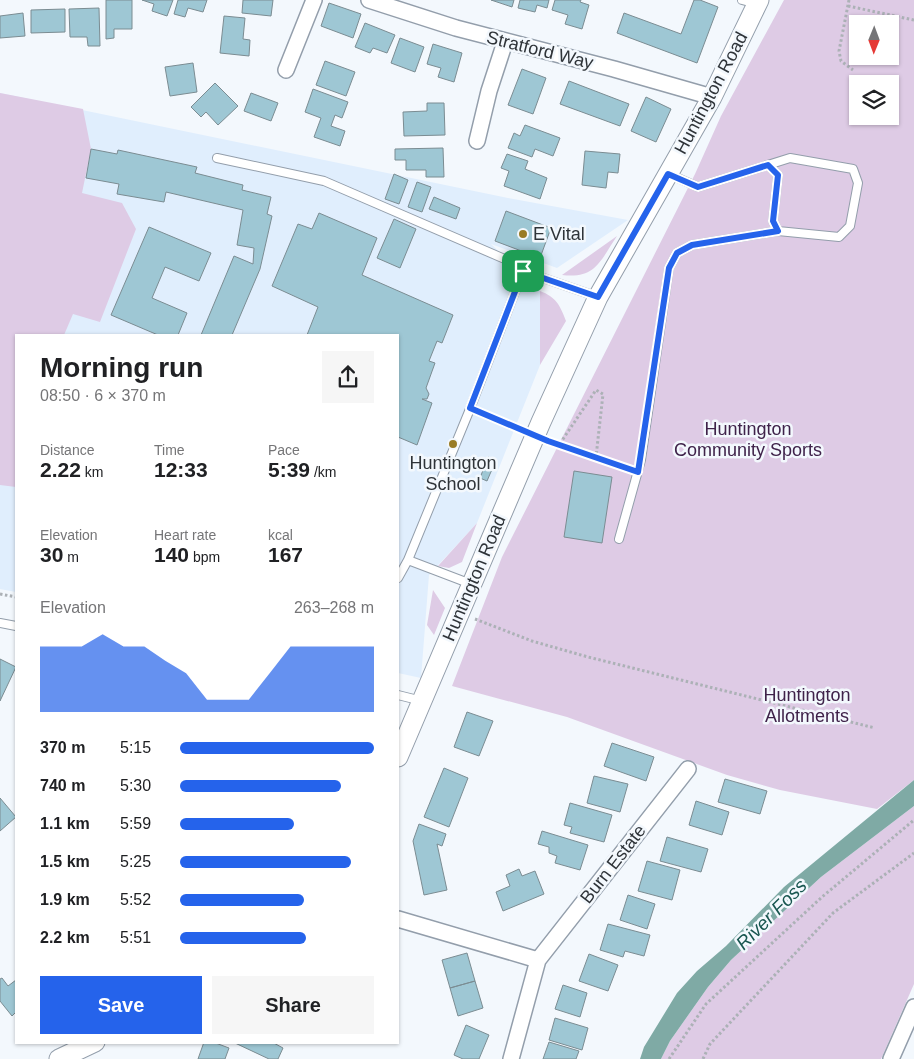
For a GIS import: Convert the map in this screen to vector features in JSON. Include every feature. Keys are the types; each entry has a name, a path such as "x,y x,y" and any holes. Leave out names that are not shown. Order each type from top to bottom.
{"street":[{"path":"286,70 314,0"},
{"name":"Stratford Way","path":"369,0 413,7 505,42 712,96"},
{"name":"Huntington Road","path":"399,755 473,584 541,439 598,297 712,96 753,1"},
{"path":"477,141 489,91 505,42"},
{"name":"Burn Estate","path":"511,1059 538,960 688,769"},
{"path":"399,919 538,960"},
{"path":"891,1059 914,1007"},
{"path":"59,1059 90,1044"}],"lane":[{"path":"217,158 324,181 507,260 523,271 598,297"},
{"path":"620,539 638,472 669,268 677,253 692,245 778,231 839,237 850,226 858,183 853,169 790,158 698,187 668,174"},
{"path":"768,165 778,175 773,221 778,231"},
{"path":"399,576 408,560 470,408 523,271"},
{"path":"408,560 473,584"},
{"path":"0,623 15,626"},
{"path":"399,695 422,701"}],"path":[{"path":"849,0 839,51 841,61 853,70"},
{"path":"848,6 914,20"},
{"path":"559,445 596,390 604,394 596,457"},
{"path":"470,408 541,439 638,472"},
{"path":"0,594 15,597"},
{"path":"470,618 532,641 588,657 875,728"},
{"path":"669,1059 706,1004 822,897 914,820"},
{"path":"703,1059 710,1044 833,912 914,853"}],"shaded area":[{"name":"Huntington School","path":"0,93 508,198 628,220 557,268 491,244 540,291 540,365 477,523 429,575 421,678 399,673 399,334 15,334 15,592 0,589"}],"green space":[{"path":"784,0 914,0 914,780 877,809 780,790 727,775 567,717 452,686 502,557 695,174 721,116"},
{"path":"0,93 83,109 91,149 82,193 122,203 136,229 100,322 73,314 64,334 15,334 15,487 0,485"},
{"path":"617,236 601,260 590,271 583,274 562,275"},
{"path":"540,291 557,302 566,321 540,365"},
{"path":"477,523 462,562 449,568 438,566"},
{"path":"433,590 445,608 434,635 427,625"},
{"path":"914,806 914,984 881,1059 661,1059 670,1041 708,987 731,960 821,877"}],"water":[{"name":"River Foss","path":"914,780 914,806 821,877 731,960 708,987 670,1041 661,1059 640,1059 644,1047 677,993 697,971 726,946 784,887"}],"building":[{"path":"106,0 132,0 132,29 114,29 114,38 106,39"},
{"path":"142,0 173,0 167,16 152,11 154,4"},
{"path":"178,0 207,0 203,12 188,8 185,17 174,14"},
{"path":"243,0 273,0 271,16 242,13"},
{"path":"491,0 514,0 512,7"},
{"path":"520,0 549,0 547,8 537,5 535,12 518,8"},
{"path":"555,0 581,0 580,2 589,5 582,29 565,24 568,15 552,10"},
{"path":"694,0 700,0 718,7 697,63 617,33 624,13 681,34"},
{"path":"329,3 361,14 353,38 321,26"},
{"path":"99,8 100,46 88,46 87,37 70,37 69,9"},
{"path":"65,9 65,32 31,33 31,10"},
{"path":"23,13 25,36 0,38 0,16"},
{"path":"224,16 245,18 243,39 250,40 249,56 220,53"},
{"path":"365,23 395,35 387,53 373,48 370,53 355,47"},
{"path":"400,38 424,47 415,72 391,63"},
{"path":"433,44 462,53 454,82 438,77 441,68 427,64"},
{"path":"325,61 355,72 346,96 316,85"},
{"path":"193,63 197,92 170,96 165,67"},
{"path":"522,69 546,78 533,114 508,105"},
{"path":"569,81 629,104 620,126 560,104"},
{"path":"215,83 238,106 218,125 206,112 201,117 191,107"},
{"path":"313,89 348,102 342,118 335,115 331,126 345,131 340,146 314,137 321,118 305,112"},
{"path":"251,93 278,103 271,121 244,111"},
{"path":"646,97 671,109 656,142 631,131"},
{"path":"427,103 444,103 445,135 404,136 403,112 427,111"},
{"path":"525,125 560,138 553,156 535,149 532,157 508,148 514,133 520,136"},
{"path":"443,148 444,177 426,177 426,170 406,170 406,160 395,160 395,149"},
{"path":"91,149 117,154 118,150 197,167 195,173 243,185 242,190 271,197 267,214 272,216 260,269 232,334 201,334 234,256 253,264 254,248 237,245 243,210 166,192 164,202 117,194 119,184 86,178"},
{"path":"585,151 620,154 618,173 608,172 606,188 582,185"},
{"path":"507,154 528,161 525,169 547,178 540,199 504,186 509,171 501,168"},
{"path":"394,174 408,180 399,204 385,199"},
{"path":"417,182 431,187 422,212 408,207"},
{"path":"434,197 460,208 456,219 429,209"},
{"name":"E Vital","path":"506,211 551,228 540,258 495,241"},
{"path":"319,213 377,238 362,275 453,315 442,343 437,341 429,361 435,363 426,388 429,394 427,399 422,399 432,403 417,445 399,437 399,334 307,334 318,307 272,286 298,224 312,229"},
{"path":"394,219 416,229 400,268 377,258"},
{"path":"149,227 211,253 199,281 165,267 152,298 187,313 178,334 156,334 111,315"},
{"name":"Huntington School","path":"488,457 496,460 487,481 480,478"},
{"path":"574,471 612,477 602,543 564,537"},
{"path":"0,659 15,666 15,669 0,701"},
{"path":"467,712 493,721 479,756 454,747"},
{"path":"612,743 654,757 646,781 604,766"},
{"path":"444,768 468,778 449,827 424,817"},
{"path":"594,776 628,784 620,812 587,803"},
{"path":"725,779 767,791 760,814 718,802"},
{"path":"0,798 15,818 0,831"},
{"path":"696,801 729,812 722,835 689,825"},
{"path":"570,803 612,815 604,842 570,833 572,827 564,825"},
{"path":"419,824 446,834 442,846 437,844 447,890 424,895 413,841"},
{"path":"542,831 588,845 580,870 555,863 557,856 549,853 549,847 538,844"},
{"path":"667,837 708,849 701,872 660,861"},
{"path":"647,861 680,870 672,900 638,891"},
{"path":"519,869 522,876 535,871 544,894 503,911 496,892 510,886 506,875"},
{"path":"628,895 655,904 647,929 620,920"},
{"path":"608,924 650,935 644,956 625,951 623,957 600,950"},
{"path":"467,953 475,981 450,988 442,960"},
{"path":"589,954 618,965 608,991 579,981"},
{"path":"2,978 8,986 15,981 15,1013 12,1016 0,1001 0,979"},
{"path":"475,981 483,1008 458,1016 450,988"},
{"path":"563,985 587,993 580,1017 555,1009"},
{"path":"555,1018 588,1028 582,1050 549,1040"},
{"path":"466,1025 489,1035 479,1059 463,1059 454,1055"},
{"path":"549,1042 579,1051 576,1059 543,1059"},
{"path":"203,1044 218,1044 229,1048 225,1059 198,1059"},
{"path":"237,1044 276,1044 283,1048 278,1059 269,1059"}],"place":[{"name":"E Vital","path":"523,234"},
{"name":"Huntington School","path":"453,444"}],"route":[{"path":"768,165 778,175 773,221 778,231 692,245 677,253 669,268 638,472 548,441 470,408 523,271 598,297 668,174 698,187 768,165"}],"park label":[{"name":"Huntington Community Sports","path":"748,439"},
{"name":"Huntington Allotments","path":"807,705"}]}
